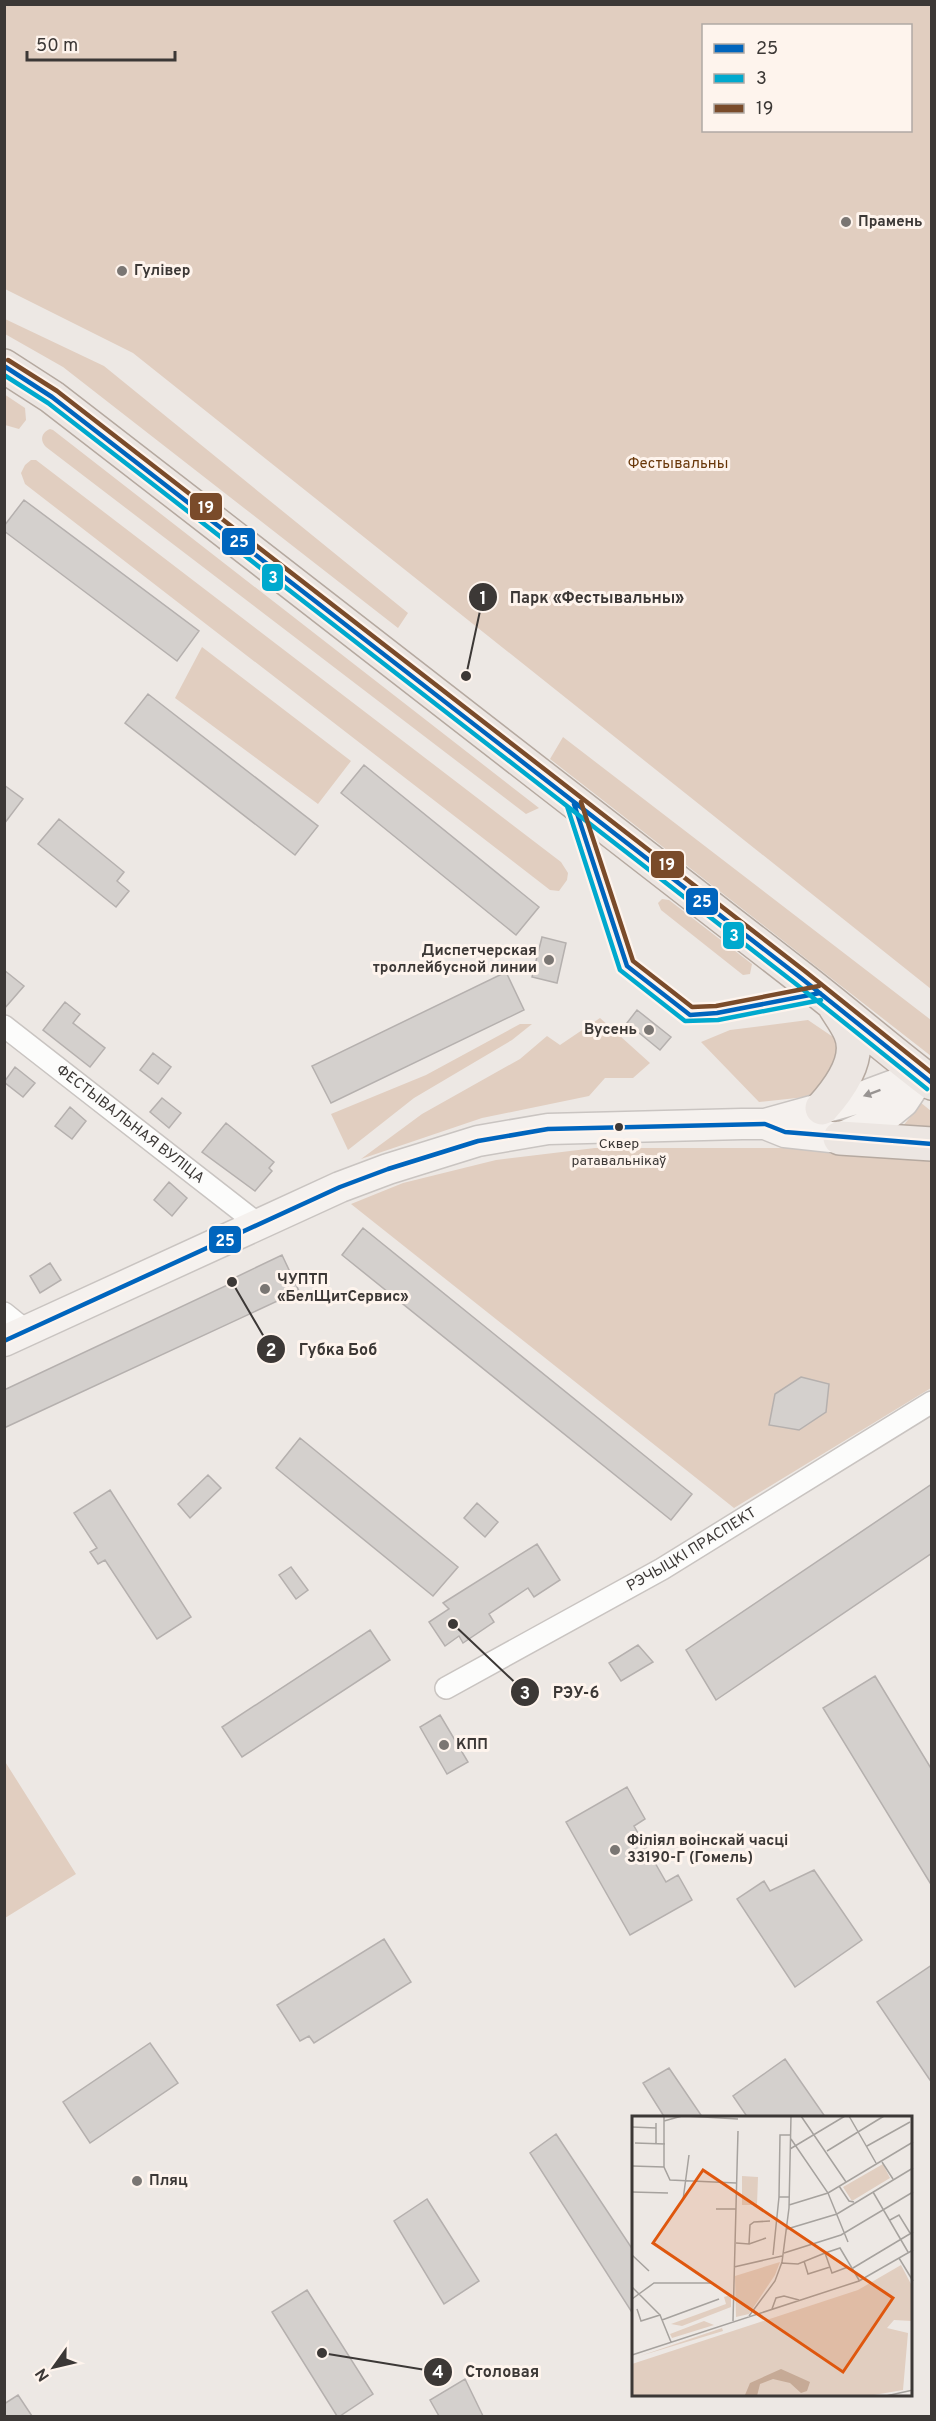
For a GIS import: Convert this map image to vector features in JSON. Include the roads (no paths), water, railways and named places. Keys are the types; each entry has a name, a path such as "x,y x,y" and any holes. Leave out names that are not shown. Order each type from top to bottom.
{"main road":[{"path":"4,366 62,404 447,701 568,799 833,1003 926,1079"},
{"path":"822,1107 837,1090 848,1071 853,1053 851,1034 833,1003"},
{"path":"11,1328 388,1169 478,1141 548,1129 765,1124 926,1079"},
{"path":"840,1138 881,1120 926,1079"},
{"path":"765,1124 785,1132 932,1144"}],"street":[{"name":"ФЕСТЫВАЛЬНАЯ ВУЛІЦА","path":"4,1026 258,1224"},
{"name":"РЭЧЫЦКІ ПРАСПЕКТ","path":"446,1688 662,1569 932,1402"}],"place":[{"name":"Прамень","path":"846,222"},
{"name":"Гулівер","path":"122,271"},
{"name":"Парк «Фестывальны»","path":"466,676"},
{"name":"Диспетчерская троллейбусной линии","path":"549,960"},
{"name":"Вусень","path":"649,1030"},
{"name":"Сквер ратавальнікаў","path":"619,1127"},
{"name":"Губка Боб","path":"232,1282"},
{"name":"ЧУПТП «БелЩитСервис»","path":"265,1289"},
{"name":"РЭУ-6","path":"453,1624"},
{"name":"КПП","path":"444,1745"},
{"name":"Філіял воінскай часці 33190-Г (Гомель)","path":"615,1850"},
{"name":"Пляц","path":"137,2181"},
{"name":"Столовая","path":"322,2353"}],"park label":[{"name":"Фестывальны","path":"678,464"}]}
